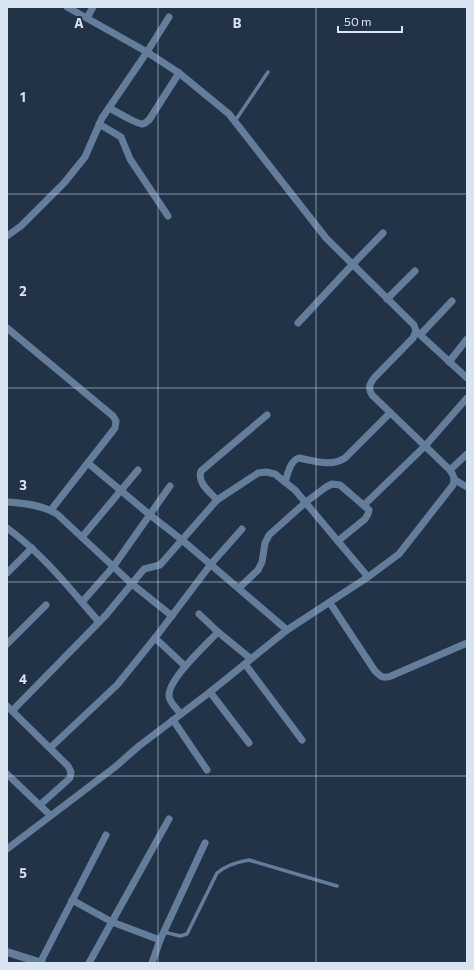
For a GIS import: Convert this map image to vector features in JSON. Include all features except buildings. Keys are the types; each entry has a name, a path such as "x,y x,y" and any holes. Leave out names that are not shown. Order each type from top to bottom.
{"street":[{"path":"68,7 147,52 179,73 222,108 235,121 326,238 414,325 418,333 467,378"},
{"path":"87,18 93,7"},
{"path":"7,236 21,226 64,183 85,157 99,124 169,17"},
{"path":"109,108 136,122 145,124 179,73"},
{"path":"99,124 121,137 130,159 168,216"},
{"path":"298,323 383,233"},
{"path":"387,299 415,270"},
{"path":"7,849 210,692 287,630 368,577 401,551 453,486 455,480 454,475 450,470 372,395 368,390 369,384 418,333 452,301"},
{"path":"7,328 113,416 116,421 115,428 51,510"},
{"path":"449,362 467,338"},
{"path":"364,506 425,446 467,398"},
{"path":"286,482 292,464 295,460 299,458 330,464 338,463 345,458 390,413"},
{"path":"217,500 200,481 199,476 201,471 267,415"},
{"path":"450,470 467,454"},
{"path":"88,463 211,564 287,630"},
{"path":"82,537 138,470"},
{"path":"40,805 70,778 71,772 68,766 10,709 99,622 144,569 160,566 217,500 258,473 266,472 275,474 295,490 306,502 368,577"},
{"path":"455,480 467,487"},
{"path":"239,588 258,570 262,562 269,535 306,502 332,484 340,485 369,510 365,519 338,541"},
{"path":"82,602 113,567 170,486"},
{"path":"7,502 24,503 51,510 57,514 132,584 172,616"},
{"path":"7,528 18,535 64,580 99,622"},
{"path":"50,748 111,692 155,638 211,564 242,529"},
{"path":"7,573 32,548"},
{"path":"330,603 375,671 380,676 386,678 467,643"},
{"path":"7,644 46,605"},
{"path":"199,614 248,662 302,740"},
{"path":"181,714 170,700 170,690 180,671 218,632"},
{"path":"155,638 185,666"},
{"path":"210,692 249,743"},
{"path":"173,720 207,770"},
{"path":"7,774 50,815"},
{"path":"89,963 170,819"},
{"path":"7,952 41,963 106,835"},
{"path":"152,963 160,940 205,843"},
{"path":"72,900 112,922 160,940"}],"lane":[{"path":"235,121 268,72"},
{"path":"164,932 180,936 187,934 217,873 223,867 238,862 249,860 337,886"}]}
